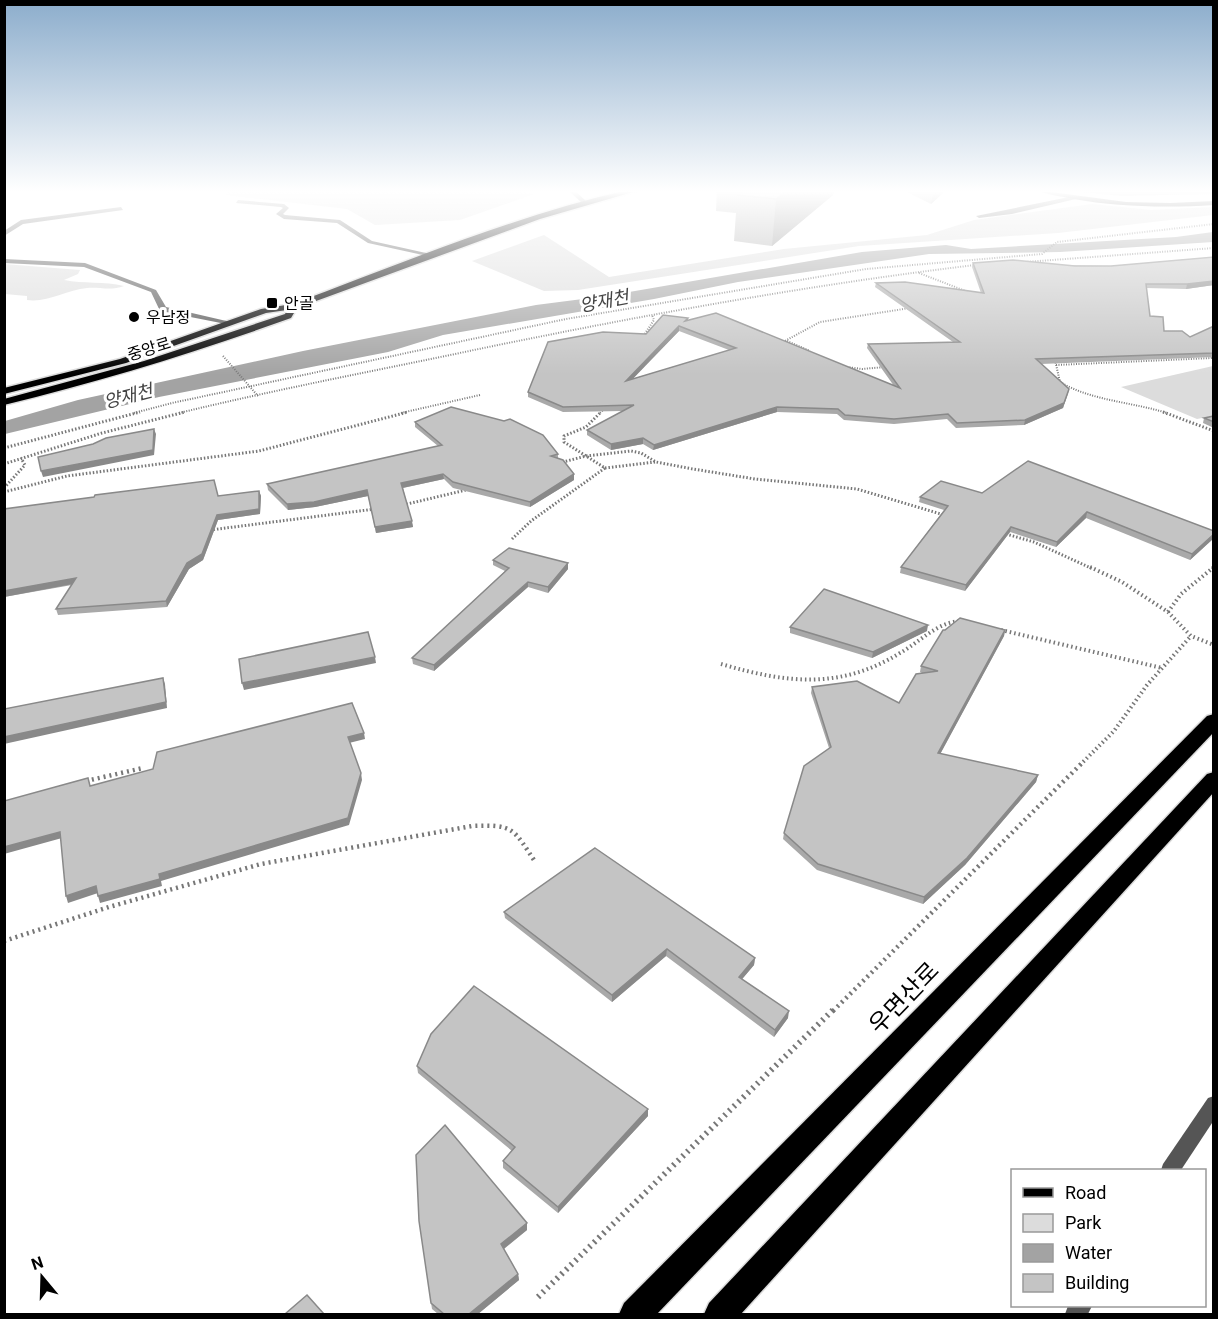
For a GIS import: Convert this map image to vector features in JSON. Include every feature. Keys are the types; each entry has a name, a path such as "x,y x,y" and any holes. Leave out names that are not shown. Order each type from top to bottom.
{"highway":[{"name":"우면산로","path":"635,1314 1214,720"},
{"path":"720,1314 1214,779"}],"main road":[{"name":"중앙로","path":"4,391 123,362 264,311 294,306 442,252"},
{"name":"중앙로","path":"4,402 113,376 200,349 288,316 294,306"}],"street":[{"path":"416,252 432,255"},
{"path":"4,261 85,265 154,291 163,309 231,323"},
{"path":"1171,1169 1214,1104"}],"path":[{"path":"4,448 172,403 566,320 866,269 1042,254 1045,252"},
{"path":"1015,263 1167,252"},
{"path":"4,464 95,435 258,396 585,326 854,280 981,265"},
{"path":"918,272 972,294"},
{"path":"778,344 820,322 891,309 912,308"},
{"path":"638,344 652,326 654,320 652,315"},
{"path":"786,340 814,353"},
{"path":"1048,360 1056,363 1183,361 1212,358 1205,351"},
{"path":"1053,354 1060,382 1075,391 1098,398 1135,404 1214,431"},
{"path":"223,356 258,396"},
{"path":"840,364 862,369 890,366"},
{"path":"4,490 67,476 259,451 409,411 480,395"},
{"path":"605,468 564,442 564,436 586,427 606,407"},
{"path":"552,465 586,456 631,451 641,453 657,462"},
{"path":"4,490 25,465 21,458"},
{"path":"512,539 531,521 605,468 657,462 755,479 857,489 945,516"},
{"path":"394,506 418,503 474,487"},
{"path":"204,530 382,508"},
{"path":"1000,532 1034,542 1122,582 1168,612 1191,636 1214,645"},
{"path":"1168,612 1181,594 1214,567"},
{"path":"721,664 778,680 804,682 844,677 894,657 949,622 965,622"},
{"path":"995,629 1162,668"},
{"path":"538,1298 902,943 1114,731 1162,668 1191,636"},
{"path":"79,783 143,768"},
{"path":"4,941 109,907 261,864 472,826 500,825 516,834 536,863"}],"green space":[{"path":"498,252 570,252 609,277 768,252 824,252 578,290 544,291 472,261"},
{"path":"4,264 80,270 78,274 64,280 124,286 110,289 87,288 42,300 27,300 27,296 5,294"},
{"path":"1213,366 1213,416 1197,419 1121,387"}],"water":[{"name":"양재천","path":"862,252 1067,252 929,254 738,282 654,299 443,335 388,352 159,397 5,434 5,421 78,400 303,351 536,305 606,296"}],"building":[{"path":"1214,257 1214,281 1187,284 1146,284 1150,316 1163,317 1164,331 1182,331 1190,337 1214,326 1214,353 1036,359 1069,389 1064,403 1025,420 957,423 948,414 894,419 845,415 838,409 777,407 654,445 643,438 611,444 587,430 634,405 563,407 528,392 548,342 603,332 646,334 663,315 688,318 685,321 716,313 900,388 868,344 960,342 876,283 905,282 984,293 973,263 1013,260 1075,266 1111,266","holes":["679,326 736,348 626,381"]},
{"path":"451,407 504,421 510,419 543,435 558,454 551,456 563,460 574,474 530,502 453,482 443,474 401,483 412,521 375,527 367,490 314,502 287,504 267,484 442,445 415,422"},
{"path":"1214,416 1214,422 1204,418"},
{"path":"154,429 153,450 41,471 38,457 93,444 106,438"},
{"path":"1028,461 1214,531 1214,534 1192,554 1087,512 1057,542 1011,527 966,585 901,567 948,506 920,497 941,481 982,493"},
{"path":"214,480 218,496 259,491 259,509 217,515 202,554 187,563 166,601 56,609 76,578 4,591 4,509"},
{"path":"509,548 568,563 548,587 528,582 434,665 412,658 509,568 493,560"},
{"path":"824,589 928,625 873,652 790,627"},
{"path":"960,618 1005,630 938,753 1038,775 967,858 924,897 818,864 784,833 804,766 831,747 812,687 857,681 899,703 916,674 938,671 921,666 943,630"},
{"path":"368,632 375,657 242,683 239,659"},
{"path":"163,678 166,702 4,737 4,709"},
{"path":"352,703 364,733 348,737 361,773 348,818 159,874 160,879 98,896 96,886 66,896 60,832 4,847 4,801 88,778 90,786 153,769 157,752"},
{"path":"595,848 755,958 739,977 789,1011 775,1030 667,949 612,995 504,912"},
{"path":"474,986 648,1109 558,1207 503,1161 515,1147 417,1066 431,1034"},
{"path":"445,1125 527,1223 501,1244 518,1274 469,1314 444,1314 431,1303 419,1221 416,1155"},
{"path":"307,1295 324,1314 285,1314"}],"place":[{"name":"안골","path":"272,303"},
{"name":"우남정","path":"134,317"}]}
